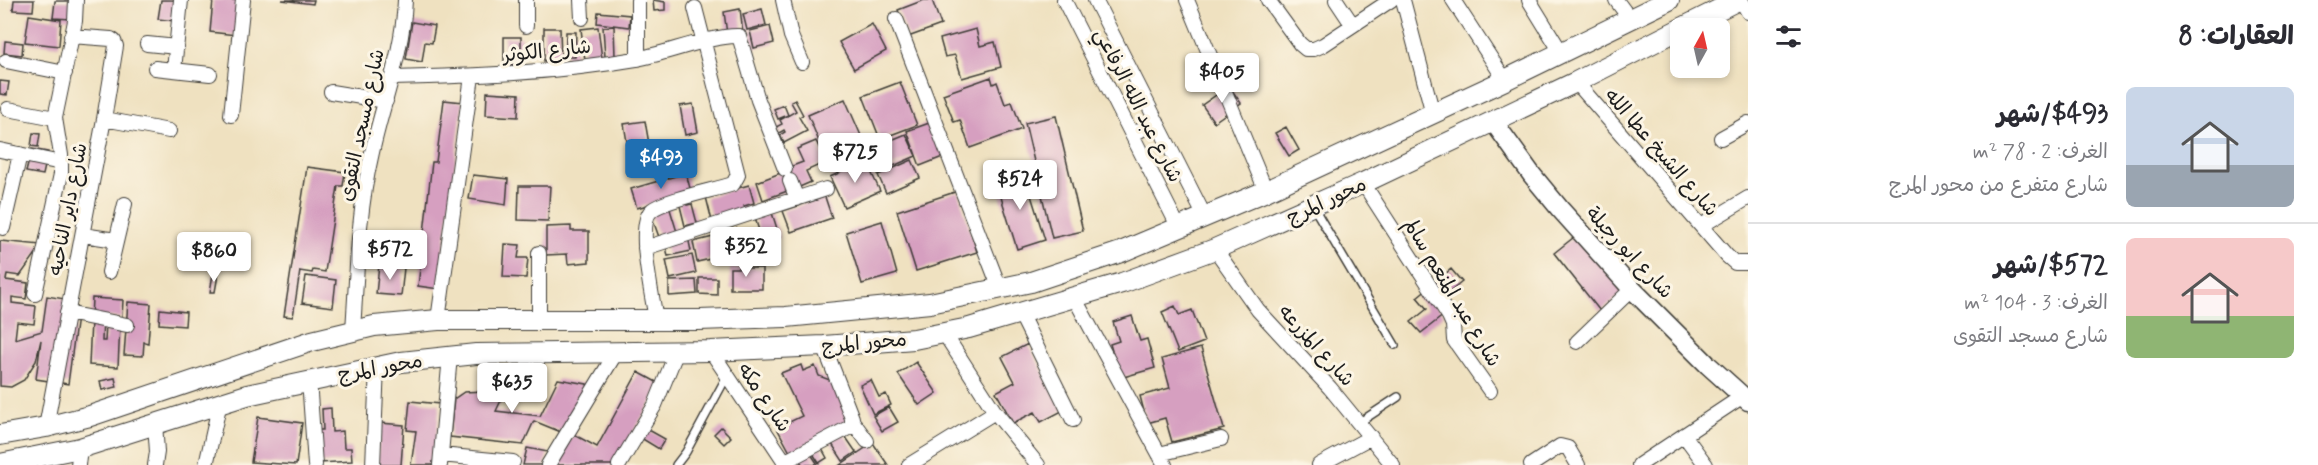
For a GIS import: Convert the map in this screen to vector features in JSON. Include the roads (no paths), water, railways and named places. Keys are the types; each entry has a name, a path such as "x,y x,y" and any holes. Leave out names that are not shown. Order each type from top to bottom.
{"main road":[{"name":"محور المرج","path":"0,435 90,416 312,341 353,330 395,323 438,320 743,319 829,314 930,303 1000,289 1091,263 1266,191 1505,80 1669,0"},
{"name":"محور المرج","path":"1703,18 1739,0"},
{"name":"محور المرج","path":"0,464 79,457 155,423 220,402 273,388 377,366 450,356 617,351 711,351 824,346 884,342 944,333 1122,283 1215,249 1363,183 1670,35"},
{"path":"266,357 273,388"}],"street":[{"path":"36,294 61,174 55,118 72,36 69,21 76,0"},
{"path":"174,70 181,0"},
{"path":"231,116 243,0"},
{"name":"شارع مسجد التقوى","path":"353,330 362,205 371,157 392,78 405,0"},
{"path":"526,0 526,27"},
{"path":"580,0 582,18"},
{"path":"638,0 638,59"},
{"path":"783,0 791,36 802,62"},
{"name":"شارع عبد الله الرفاعي","path":"1064,0 1179,228"},
{"name":"شارع عبد الله الرفاعي","path":"1095,0 1205,217"},
{"path":"1187,0 1266,191"},
{"path":"1269,0 1306,49 1314,49 1323,45 1391,0"},
{"path":"1336,0 1352,24"},
{"path":"1403,0 1433,114"},
{"path":"1453,0 1505,80"},
{"path":"1529,0 1561,52"},
{"path":"1616,0 1630,19"},
{"path":"1739,0 1748,12"},
{"path":"656,320 645,248 644,224 652,210 733,184 738,175 695,8"},
{"path":"896,19 1000,289"},
{"name":"شارع الكوثر","path":"392,78 472,76 580,67 638,59 736,35 741,38 758,100 797,199"},
{"name":"شارع داير الناحيه","path":"46,427 83,235 116,42 111,39 72,36"},
{"path":"147,44 177,47"},
{"path":"6,61 65,73"},
{"path":"155,68 210,74"},
{"path":"438,320 472,76"},
{"name":"شارع الشيخ عطا الله","path":"1576,82 1735,263 1748,263"},
{"path":"331,92 386,101"},
{"path":"9,109 55,118"},
{"path":"104,119 169,131"},
{"path":"1132,135 1157,121"},
{"name":"شارع ابو رجيلة","path":"1494,121 1553,200 1632,289 1708,365 1746,399"},
{"path":"1721,138 1748,123"},
{"path":"0,150 61,163"},
{"path":"18,231 2,227 20,154"},
{"name":"شارع عبد المنعم سالم","path":"1363,183 1452,320 1454,340 1490,391"},
{"path":"645,248 826,189"},
{"path":"1701,226 1748,198"},
{"path":"109,272 125,204"},
{"path":"83,235 116,240"},
{"name":"شارع المزرعه","path":"1215,249 1258,310 1360,423 1393,465"},
{"path":"539,253 539,320"},
{"path":"1576,342 1632,289"},
{"path":"1074,297 1162,460 1221,439"},
{"path":"68,313 127,325"},
{"path":"1020,313 1073,420"},
{"path":"944,333 995,412 1038,465"},
{"path":"824,346 853,422 867,441"},
{"path":"548,465 617,351"},
{"path":"619,465 655,405 677,351"},
{"name":"شارع مكه","path":"711,351 786,463"},
{"path":"450,356 440,460 513,462"},
{"path":"374,465 377,366"},
{"path":"309,380 315,465"},
{"path":"1639,465 1684,435 1746,399"},
{"path":"206,465 220,402"},
{"path":"909,465 995,412"},
{"path":"786,463 849,429 853,422"},
{"path":"155,423 157,452 155,465"},
{"path":"1684,435 1706,465"},
{"path":"1318,465 1371,437"},
{"path":"1531,465 1560,446 1568,448 1578,465"}],"lane":[{"path":"1313,206 1395,345"},
{"path":"676,465 686,452 727,376"},
{"path":"1360,423 1398,397"}]}
